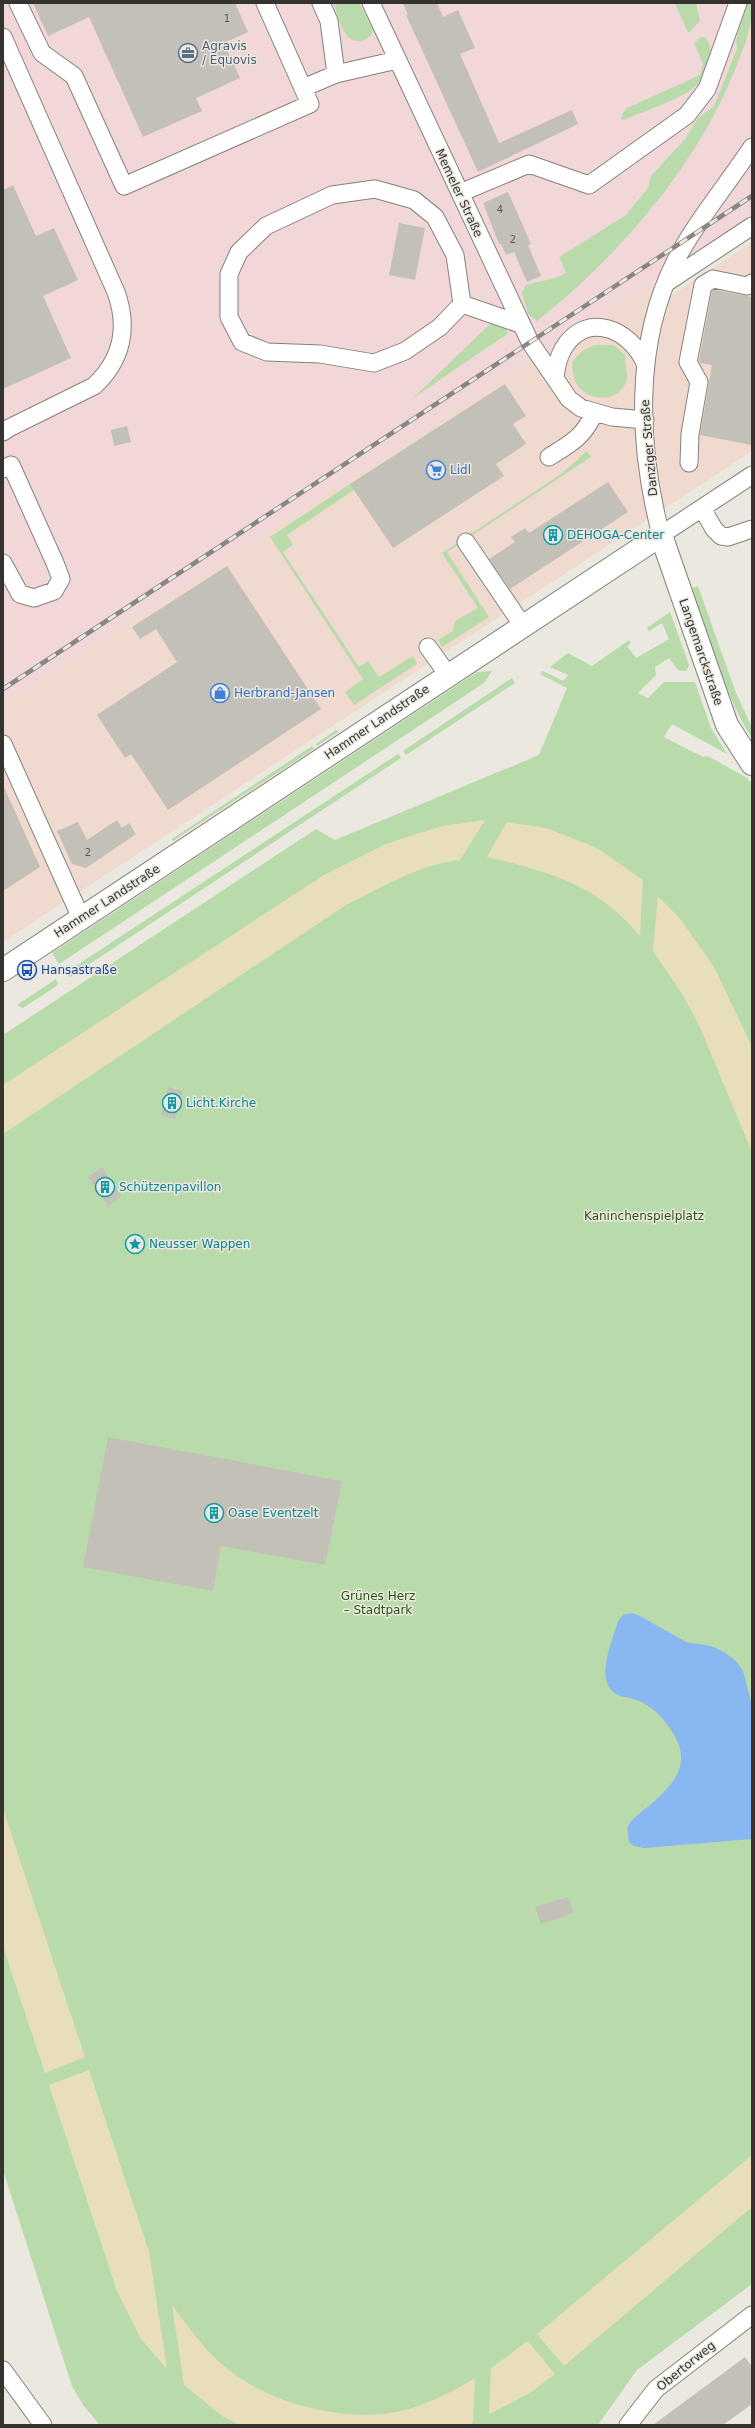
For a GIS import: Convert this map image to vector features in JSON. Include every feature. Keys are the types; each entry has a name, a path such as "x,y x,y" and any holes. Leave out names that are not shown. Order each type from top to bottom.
{"main road":[{"name":"Hammer Landstraße","path":"3,970 448,675 661,536"},
{"name":"Langemarckstraße","path":"661,536 727,725 752,764"}],"street":[{"path":"18,3 42,53 74,76 124,186 310,104 265,3"},
{"path":"321,3 329,22 336,74"},
{"name":"Memeler Straße","path":"371,3 520,324 554,378 569,399 581,408 594,413 645,420"},
{"path":"460,193 528,164 589,185 687,116 707,89 738,3"},
{"path":"3,37 116,292 123,324 121,343 113,363 105,376 94,386 5,429"},
{"path":"303,88 336,74 397,60"},
{"name":"Danziger Straße","path":"661,536 649,473 645,420 645,363 657,308 666,283 690,236 752,147"},
{"path":"375,189 414,200 435,217 455,255 462,304 440,327 405,351 374,363 320,354 267,352 242,342 229,316 229,274 239,252 266,226 332,195 375,189"},
{"path":"666,283 752,226"},
{"path":"689,463 690,434 699,382 688,362 703,285 713,279 747,286 752,283"},
{"path":"462,304 520,324"},
{"path":"554,378 557,362 567,344 582,332 595,327 608,328 620,333 640,352 645,363"},
{"path":"549,457 576,439 587,428 594,413"},
{"path":"3,469 11,465 61,579 54,591 34,598 20,594 3,563"},
{"name":"Hammer Landstraße","path":"661,536 752,475"},
{"path":"702,508 714,529 721,536 728,537 752,529"},
{"path":"466,542 524,626"},
{"path":"428,647 448,675"},
{"path":"3,744 81,918"},
{"name":"Obertorweg","path":"628,2425 645,2401 670,2377 752,2315"},
{"path":"3,2370 43,2425"}],"shaded area":[{"path":"3,3 752,3 752,217 3,704"},
{"path":"752,242 752,451 3,942 3,704 652,282 660,303"}],"green space":[{"path":"334,3 359,3 373,30 371,36 359,41 354,41 349,38 342,27"},
{"path":"675,3 696,3 700,21 688,33"},
{"path":"747,3 752,3 750,29 736,67 720,103 700,139 678,173 626,238 597,268 537,321 528,314 522,293 525,286 556,278 566,273 559,257 626,215 648,188 651,176 685,139 698,118 714,106 737,49 736,40"},
{"path":"701,37 705,37 709,44 711,58 706,72 697,85 685,94 668,102 624,120 621,119 622,114 627,108 700,75 703,64 694,43"},
{"path":"492,322 502,324 507,329 507,334 412,399"},
{"path":"594,345 614,345 625,355 627,377 624,386 619,393 604,398 595,397 587,394 575,381 572,362 581,352"},
{"path":"587,451 591,457 447,552 489,617 442,647 438,640 453,631 455,621 478,608 442,553 561,474"},
{"path":"350,484 354,490 287,535 293,545 283,552 359,667 368,661 379,677 413,656 417,664 354,705 345,692 363,679 270,537"},
{"path":"698,586 736,693 752,727 752,738 733,703 718,665 692,588"},
{"name":"Grünes Herz – Stadtpark","path":"670,612 689,665 686,671 678,670 669,658 655,667 656,675 638,693 648,698 664,682 695,682 711,728 727,754 672,724 664,737 703,757 708,756 747,778 752,784 752,2284 637,2370 598,2425 100,2425 83,2405 72,2386 3,2170 3,1035 316,829 335,840 539,755 567,688 540,674 543,671 563,681 568,675 550,667 568,653 592,666 629,640 631,643 627,646 636,658 669,639 662,623 649,631 647,628"},
{"path":"492,671 484,683 59,964 52,953 477,672"},
{"path":"512,678 515,683 406,755 403,751"},
{"path":"336,730 338,732 317,746 316,744"},
{"path":"312,746 314,749 173,841 172,839"},
{"path":"398,754 401,758 70,977 65,973"},
{"path":"56,979 58,985 23,1008 17,1005"}],"sand":[{"path":"485,820 460,860 445,862 416,871 346,905 3,1134 3,1085 324,875 386,844 442,826"},
{"path":"507,822 546,828 597,848 643,880 640,936 623,918 589,892 571,883 531,868 487,857"},
{"path":"658,896 681,920 714,967 752,1047 752,1152 699,1025 681,992 653,951"},
{"path":"3,1809 85,2057 45,2073 3,1946"},
{"path":"89,2070 149,2252 167,2369 141,2339 117,2291 49,2085"},
{"path":"752,2155 752,2207 564,2366 537,2334"},
{"path":"172,2305 202,2344 227,2369 256,2388 278,2398 326,2411 351,2414 376,2414 399,2411 421,2405 462,2386 475,2378 473,2423 468,2425 240,2425 222,2416 184,2385"},
{"path":"528,2341 555,2374 530,2393 489,2414 491,2368"}],"water":[{"path":"631,1613 640,1616 686,1642 711,1646 724,1652 736,1661 743,1671 752,1705 752,1839 644,1848 634,1846 629,1842 627,1828 631,1821 654,1802 673,1782 679,1770 681,1758 679,1745 661,1716 642,1702 616,1694 607,1683 605,1668 618,1621 623,1615"}],"building":[{"path":"33,3 235,3 248,32 224,43 240,78 196,98 202,111 143,137 89,17 48,36"},
{"path":"403,3 437,3 443,17 458,10 475,48 460,54 499,143 572,110 578,124 478,172 406,15 408,15"},
{"path":"13,185 36,236 54,228 78,280 43,296 71,358 3,389 3,190"},
{"path":"508,192 531,244 528,245 541,276 527,282 514,252 506,255 501,244 499,244 483,203"},
{"path":"399,223 425,228 415,280 389,275"},
{"path":"715,290 752,297 752,445 700,435 712,365 700,363 699,360 712,291"},
{"name":"Lidl","path":"505,384 526,416 513,424 526,444 496,464 504,476 393,548 350,484"},
{"path":"127,426 131,442 114,446 111,430"},
{"name":"DEHOGA-Center","path":"608,482 628,512 510,589 489,559 515,542 511,537 525,528 529,533"},
{"name":"Herbrand-Jansen","path":"227,566 321,709 168,810 131,754 125,758 97,715 177,662 156,629 140,639 132,627"},
{"path":"3,785 40,867 3,891"},
{"path":"117,820 122,828 129,823 136,834 86,868 72,864 57,831 78,822 87,840"},
{"name":"Licht.Kirche","path":"168,1087 183,1091 175,1119 161,1115"},
{"name":"Schützenpavillon","path":"102,1167 121,1196 108,1206 88,1177"},
{"name":"Oase Eventzelt","path":"108,1437 342,1481 325,1565 221,1546 213,1591 83,1567"},
{"path":"568,1897 574,1913 541,1924 535,1907"},
{"path":"745,2357 752,2367 752,2404 723,2425 653,2425"}],"railway":[{"path":"3,689 752,196"}],"place":[{"name":"Agravis / Equovis","path":"188,53"},
{"name":"Lidl","path":"436,470"},
{"name":"DEHOGA-Center","path":"553,535"},
{"name":"Herbrand-Jansen","path":"220,693"},
{"name":"Hansastraße","path":"27,970"},
{"name":"Licht.Kirche","path":"172,1103"},
{"name":"Schützenpavillon","path":"105,1187"},
{"name":"Neusser Wappen","path":"135,1244"},
{"name":"Oase Eventzelt","path":"214,1513"}],"park label":[{"name":"Kaninchenspielplatz","path":"644,1216"}]}
